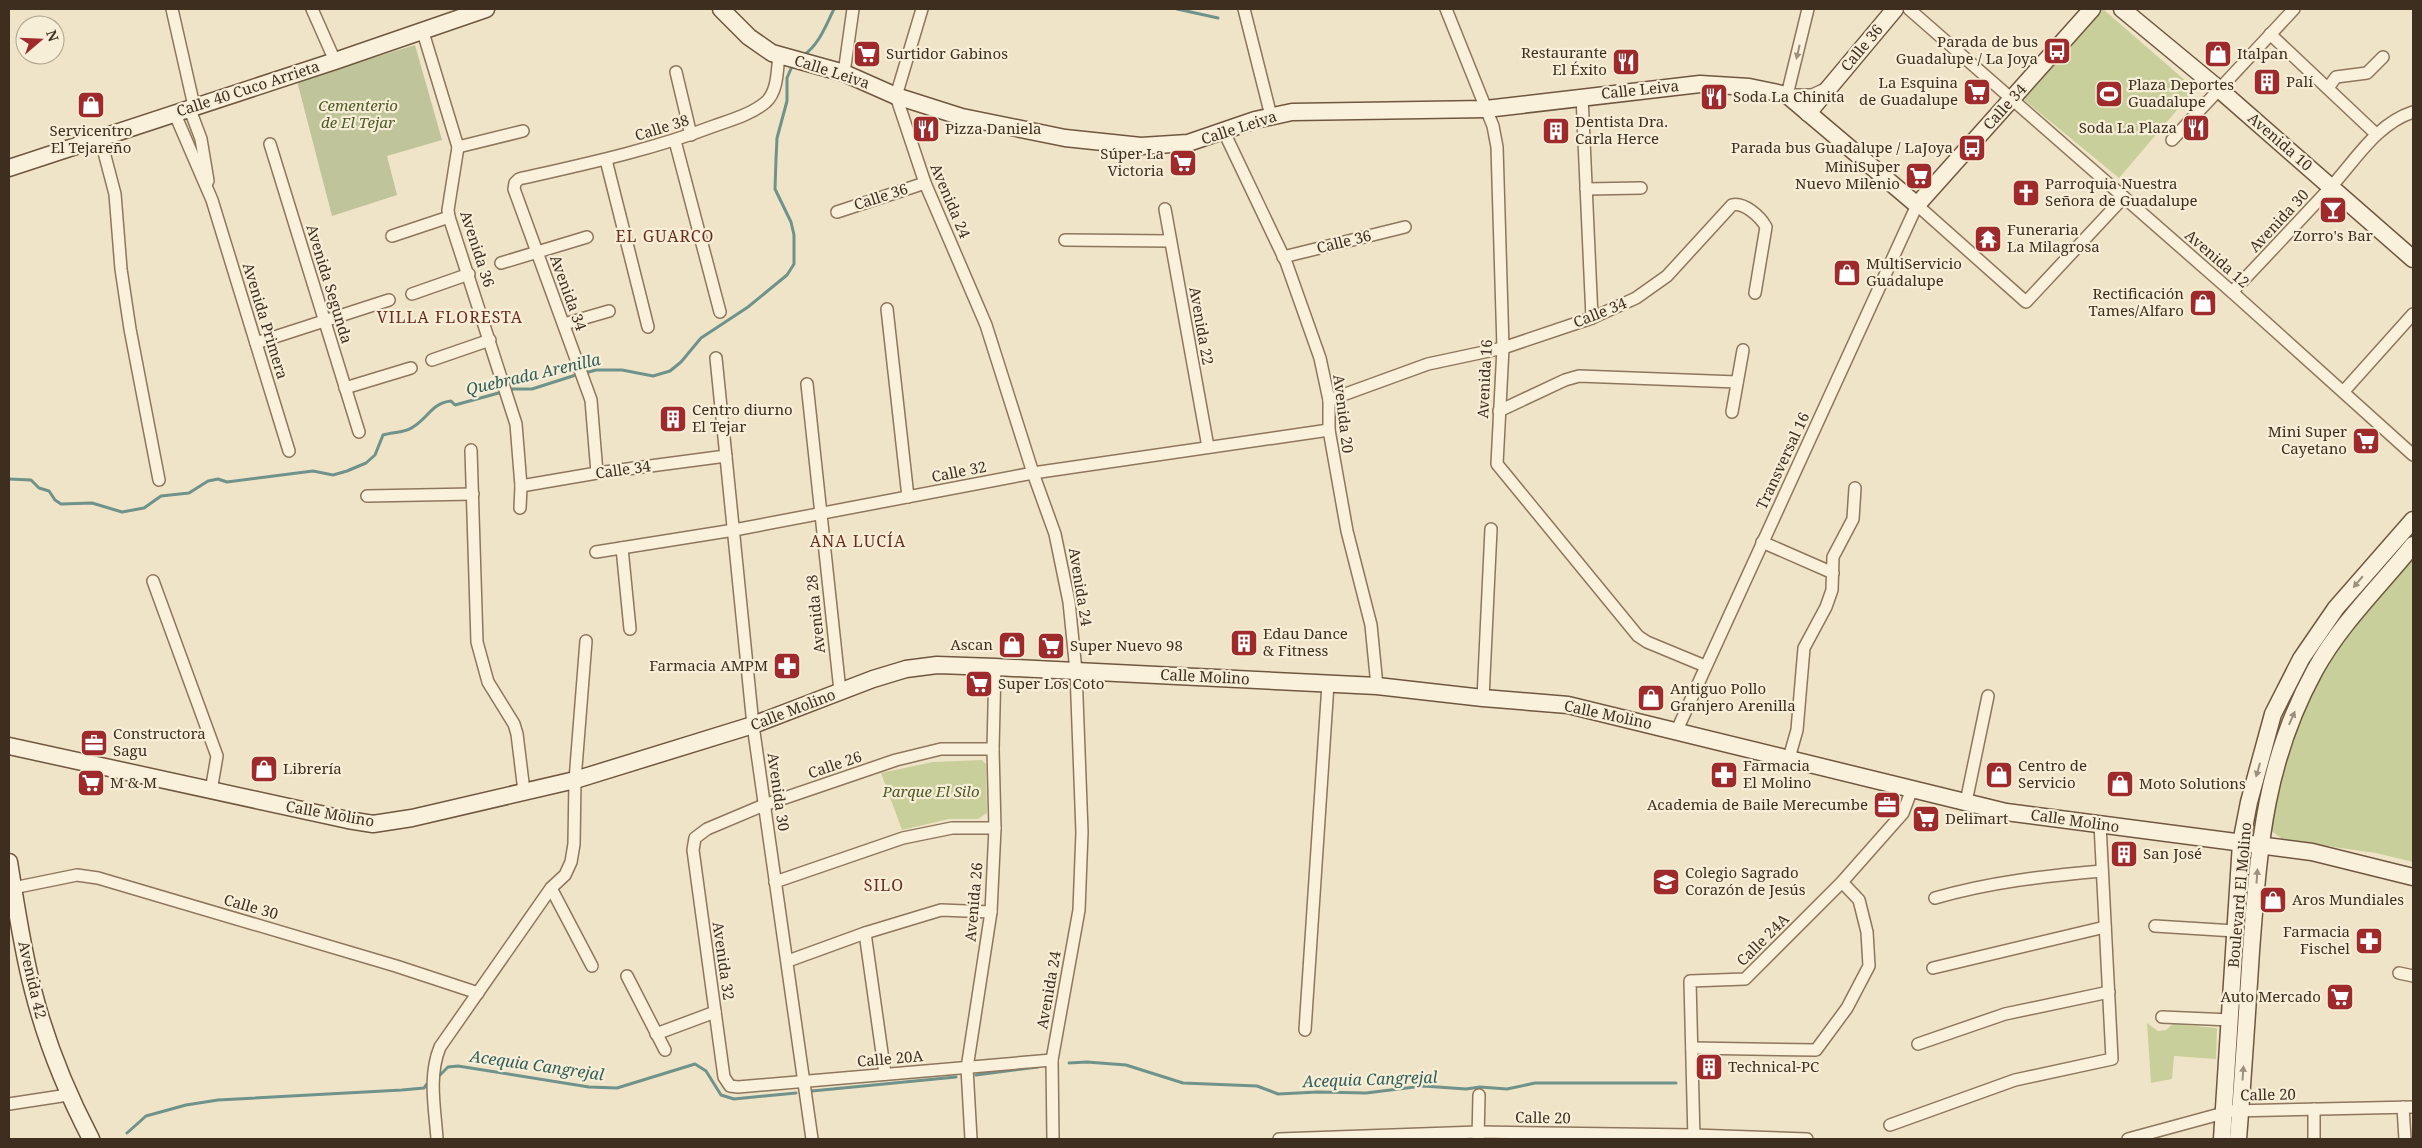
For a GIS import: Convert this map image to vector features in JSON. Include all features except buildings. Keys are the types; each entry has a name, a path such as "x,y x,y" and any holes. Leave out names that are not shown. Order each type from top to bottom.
{"main road":[{"name":"Calle 40 Cuco Arrieta","path":"9,168 186,108 335,61 483,9"},
{"name":"Calle Leiva","path":"721,9 762,48 779,55 844,73 896,96 962,117 1066,138 1132,145 1174,146 1271,116 1292,112 1486,108 1582,96 1719,84 1768,90 1787,95 1917,205"},
{"name":"Calle 36","path":"1808,113 1895,9"},
{"name":"Calle 34","path":"1917,205 2012,101 2092,9"},
{"name":"Avenida 10","path":"2122,9 2332,186 2413,259"},
{"name":"Boulevard El Molino","path":"2222,1139 2241,843 2249,802 2273,714 2301,659 2336,608 2413,520"},
{"name":"Boulevard El Molino","path":"2238,1139 2259,846 2271,781 2289,722 2316,669 2347,621 2413,545"},
{"path":"2382,555 2395,567"},
{"name":"Calle Molino","path":"9,746 211,791 373,824 412,818 574,780 753,725 906,669 937,665 995,667 1377,686 1568,705 1677,730 2006,812 2312,852 2413,877"},
{"path":"2249,802 2266,805"},
{"name":"Avenida 42","path":"9,862 13,888 13,916 32,989 49,1045 68,1095 91,1139"}],"street":[{"name":"Avenida Primera","path":"172,9 186,108 212,200 290,451"},
{"path":"312,9 335,61"},
{"path":"844,73 853,9"},
{"path":"896,96 922,9"},
{"path":"1244,9 1271,116"},
{"name":"Avenida 16","path":"1446,9 1493,126 1496,147 1503,348 1497,464 1638,636 1647,642 1705,666"},
{"path":"1808,9 1787,95 1812,95 1829,88"},
{"name":"Avenida 12","path":"1909,9 2232,292 2413,454"},
{"path":"2172,140 2294,9"},
{"name":"Avenida 36","path":"422,30 458,147 448,210 516,424 521,486 520,508"},
{"path":"2270,34 2376,134"},
{"name":"Calle 38","path":"515,183 519,179 606,160 675,141 733,119 766,102 774,92 779,55"},
{"path":"2328,88 2337,76 2369,73 2383,57"},
{"path":"676,72 691,135"},
{"name":"Avenida 24","path":"896,96 925,183 986,325 1033,473 1055,534 1063,568 1076,671 1082,832 1079,910 1052,1060 1053,1139"},
{"path":"1582,96 1592,318"},
{"name":"Avenida 30","path":"2232,292 2332,186 2376,134 2396,119 2413,112"},
{"path":"458,147 523,130"},
{"name":"Avenida 20","path":"1224,132 1284,257 1320,358 1329,400 1329,430 1347,531 1372,625 1377,686"},
{"path":"100,137 115,194 121,269 130,329 159,480"},
{"path":"675,141 720,312"},
{"name":"Avenida Segunda","path":"270,144 359,432"},
{"path":"606,160 648,327"},
{"name":"Avenida 34","path":"515,183 514,189 591,400 597,473"},
{"name":"Calle 36","path":"837,212 925,183"},
{"path":"1586,189 1641,188"},
{"path":"1917,205 2026,302 2124,197"},
{"name":"Calle 34","path":"1329,400 1428,364 1503,348 1592,318 1636,298 1667,276 1732,205 1738,203 1744,205 1766,227 1755,293"},
{"name":"Transversal 16","path":"1677,730 1917,205"},
{"name":"Avenida 22","path":"1165,209 1208,447"},
{"path":"392,236 450,217"},
{"name":"Calle 36","path":"1284,257 1405,227"},
{"path":"501,262 587,237"},
{"path":"1065,240 1170,241"},
{"path":"412,294 469,274"},
{"path":"256,342 389,300"},
{"path":"887,309 908,497"},
{"path":"564,324 609,311"},
{"path":"2344,391 2413,314"},
{"path":"432,360 490,340"},
{"path":"1732,412 1743,350"},
{"name":"Avenida 30","path":"716,358 753,725 812,1139"},
{"path":"345,388 411,368"},
{"path":"1499,411 1564,380 1579,376 1737,382"},
{"name":"Avenida 28","path":"807,384 840,692"},
{"name":"Calle 32","path":"596,552 734,530 1033,473 1329,430"},
{"path":"471,450 477,642 488,682 517,734 524,791"},
{"name":"Calle 34","path":"521,486 597,473 726,456"},
{"path":"1789,758 1797,730 1804,648 1826,608 1832,590 1833,557 1853,519 1855,488"},
{"path":"367,496 473,494"},
{"path":"1483,698 1491,529"},
{"path":"1762,542 1833,573"},
{"path":"622,548 630,629"},
{"path":"153,581 217,756 211,791"},
{"path":"437,1139 433,1076 435,1059 440,1048 551,888 565,875 571,862 574,844 574,780 586,641"},
{"name":"Avenida 26","path":"971,1139 967,1068 991,912 995,828 993,749 995,667"},
{"path":"1305,1030 1328,684"},
{"path":"1966,802 1988,696"},
{"name":"Calle 26","path":"695,838 707,829 764,805 896,760 941,749 993,749"},
{"name":"Calle 24A","path":"1692,1048 1690,981 1745,979 1842,882 1903,813 1912,790"},
{"path":"1890,1126 2015,1080 2112,1059 2100,824"},
{"path":"776,882 903,838 952,828 995,828"},
{"name":"Avenida 32","path":"695,838 693,850 724,1077 730,1086"},
{"path":"1935,898 1972,888 2035,876 2102,871"},
{"name":"Calle 30","path":"13,888 77,875 98,878 396,966 478,993"},
{"path":"1694,1137 1692,1048 1816,1050 1846,1008 1869,966 1867,932 1859,900 1842,882"},
{"path":"551,888 592,966"},
{"path":"788,961 865,932 941,910 991,912"},
{"path":"2155,926 2235,931"},
{"path":"1933,968 2104,927"},
{"path":"865,932 885,1074"},
{"path":"2399,973 2413,976"},
{"path":"627,976 664,1050"},
{"path":"1918,1044 2005,1014 2109,992"},
{"path":"656,1034 715,1012"},
{"path":"2162,1017 2231,1020"},
{"name":"Calle 20A","path":"730,1086 804,1083 1052,1060"},
{"path":"9,1104 68,1095"},
{"path":"1478,1136 1479,1095"},
{"path":"2405,1139 2408,1107"},
{"name":"Calle 20","path":"2128,1139 2223,1112 2408,1107"},
{"path":"2314,1109 2314,1139"},
{"name":"Calle 20","path":"1278,1139 1478,1136 1807,1139"}],"green space":[{"name":"Plaza Deportes Guadalupe","path":"2103,9 2195,89 2119,178 2023,99"},
{"name":"Cementerio de El Tejar","path":"415,45 442,140 387,156 397,195 332,216 297,81"},
{"path":"2413,553 2413,862 2376,853 2284,840 2267,828 2288,744 2303,707 2315,683 2345,637"},
{"name":"Parque El Silo","path":"982,760 986,764 987,813 978,819 949,819 902,830 881,773 933,762"},
{"path":"2147,1023 2158,1031 2166,1030 2173,1024 2217,1028 2216,1059 2174,1056 2172,1079 2151,1083"}],"waterway":[{"name":"Quebrada Arenilla","path":"803,56 818,40 834,9"},
{"name":"Quebrada Arenilla","path":"1177,9 1218,18"},
{"name":"Quebrada Arenilla","path":"585,373 596,370 622,370 653,376 670,371 681,362 701,338 748,307 787,275 794,264 794,235 791,222 775,189 777,138 787,101 787,78 793,64"},
{"name":"Quebrada Arenilla","path":"9,479 31,480 39,488 49,491 55,500 61,504 92,503 122,512 144,508 161,496 189,493 208,481 218,479 227,482 313,471 333,475 366,463 375,455 383,435 410,429 445,402 451,401 455,405 513,389 532,389 579,374"},
{"name":"Acequia Cangrejal","path":"1069,1063 1087,1062 1126,1065 1183,1083 1257,1086 1278,1094 1318,1092 1366,1093 1423,1086 1507,1089 1535,1083 1676,1083"},
{"name":"Acequia Cangrejal","path":"440,1075 448,1067 458,1066 589,1087 617,1088 695,1064 706,1071 721,1095 734,1099 796,1093"},
{"name":"Acequia Cangrejal","path":"976,1075 1038,1067"},
{"name":"Acequia Cangrejal","path":"812,1091 956,1077"},
{"name":"Acequia Cangrejal","path":"127,1133 146,1116 186,1105 218,1100 402,1090 424,1088 427,1084"}],"place":[{"name":"Parada de bus Guadalupe / La Joya","path":"2057,51"},
{"name":"Surtidor Gabinos","path":"867,54"},
{"name":"Italpan","path":"2218,54"},
{"name":"Restaurante El Éxito","path":"1626,62"},
{"name":"Palí","path":"2267,82"},
{"name":"La Esquina de Guadalupe","path":"1977,92"},
{"name":"Plaza Deportes Guadalupe","path":"2109,94"},
{"name":"Soda La Chinita","path":"1714,97"},
{"name":"Servicentro El Tejareño","path":"91,105"},
{"name":"Soda La Plaza","path":"2196,128"},
{"name":"Pizza Daniela","path":"926,129"},
{"name":"Dentista Dra. Carla Herce","path":"1556,131"},
{"name":"Parada bus Guadalupe / LaJoya","path":"1972,148"},
{"name":"Súper La Victoria","path":"1183,163"},
{"name":"MiniSuper Nuevo Milenio","path":"1919,176"},
{"name":"Parroquia Nuestra Señora de Guadalupe","path":"2026,193"},
{"name":"Zorro's Bar","path":"2333,210"},
{"name":"Funeraria La Milagrosa","path":"1988,239"},
{"name":"MultiServicio Guadalupe","path":"1847,273"},
{"name":"Rectificación Tames/Alfaro","path":"2203,303"},
{"name":"Centro diurno El Tejar","path":"673,419"},
{"name":"Mini Super Cayetano","path":"2366,441"},
{"name":"Edau Dance & Fitness","path":"1244,643"},
{"name":"Ascan","path":"1012,645"},
{"name":"Super Nuevo 98","path":"1051,646"},
{"name":"Farmacia AMPM","path":"787,666"},
{"name":"Super Los Coto","path":"979,684"},
{"name":"Antiguo Pollo Granjero Arenilla","path":"1651,698"},
{"name":"Constructora Sagu","path":"94,743"},
{"name":"Librería","path":"264,769"},
{"name":"Farmacia El Molino","path":"1724,775"},
{"name":"Centro de Servicio","path":"1999,775"},
{"name":"M & M","path":"91,783"},
{"name":"Moto Solutions","path":"2120,784"},
{"name":"Academia de Baile Merecumbe","path":"1887,805"},
{"name":"Delimart","path":"1926,819"},
{"name":"San José","path":"2124,854"},
{"name":"Colegio Sagrado Corazón de Jesús","path":"1666,882"},
{"name":"Aros Mundiales","path":"2273,900"},
{"name":"Farmacia Fischel","path":"2369,941"},
{"name":"Auto Mercado","path":"2340,997"},
{"name":"Technical-PC","path":"1709,1067"}],"district":[{"name":"EL GUARCO","path":"665,236"},
{"name":"VILLA FLORESTA","path":"450,317"},
{"name":"ANA LUCÍA","path":"858,541"},
{"name":"SILO","path":"884,885"}]}
